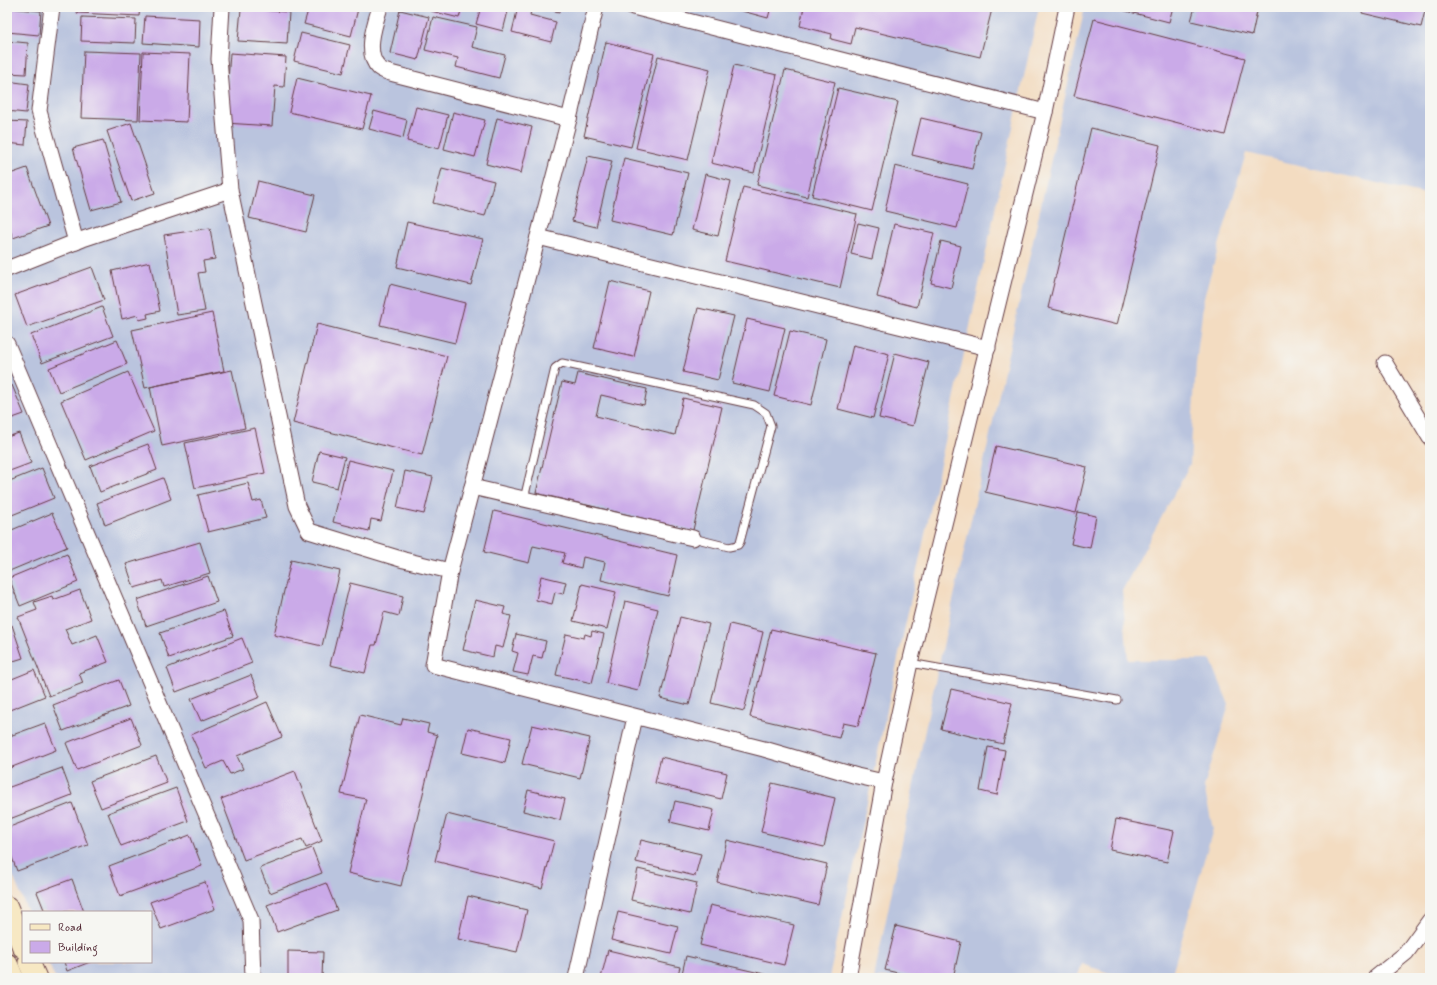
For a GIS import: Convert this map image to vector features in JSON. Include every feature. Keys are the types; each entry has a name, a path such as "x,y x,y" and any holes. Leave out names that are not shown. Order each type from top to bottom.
{"street":[{"path":"52,7 39,111 76,242"},
{"path":"222,7 219,60 230,190 297,506 309,532 450,572"},
{"path":"380,7 372,45 373,59 380,68 394,74 569,119"},
{"path":"596,7 569,119 450,572 432,665 764,749 857,776 884,782"},
{"path":"633,7 1045,112"},
{"path":"848,978 884,782 910,663 1045,112 1067,7"},
{"path":"7,269 76,242 230,190"},
{"path":"538,238 988,348"},
{"path":"7,344 251,920 253,978"},
{"path":"1385,363 1430,438"},
{"path":"472,487 693,538"},
{"path":"576,978 635,716"},
{"path":"7,907 22,944"},
{"path":"1375,978 1406,953 1430,920"},
{"path":"29,963 36,978"},
{"path":"7,964 13,978"}],"lane":[{"path":"524,499 555,368 562,363 754,405 766,413 771,426 740,542 738,545 729,547 693,538"},
{"path":"910,663 1117,700"}],"shaded area":[{"path":"7,7 1039,7 829,978 55,978 48,963 152,963 152,911 28,911 7,862"},
{"path":"1085,7 1430,7 1430,195 1246,153 1204,297 1196,364 1190,464 1122,591 1128,660 1211,660 1229,705 1204,787 1213,829 1171,977 1124,978 1082,964 1077,978 874,978 933,691"}],"building":[{"path":"78,7 140,7 139,16 77,13"},
{"path":"309,7 351,7 358,9 351,36 304,24"},
{"path":"432,7 462,7 459,18 431,11"},
{"path":"481,7 509,7 503,31 476,24"},
{"path":"518,7 532,7 530,15 556,22 551,42 512,32"},
{"path":"539,7 560,7 559,12"},
{"path":"727,7 771,7 768,18"},
{"path":"804,7 986,7 992,9 980,57 855,27 851,44 831,39 832,34 800,26"},
{"path":"1110,7 1173,7 1169,22"},
{"path":"1195,7 1258,7 1252,35 1191,21"},
{"path":"1363,7 1426,7 1421,27 1362,13"},
{"path":"7,8 41,11 39,35 7,32"},
{"path":"241,9 289,12 287,44 238,41"},
{"path":"400,10 429,17 418,60 390,53"},
{"path":"145,16 200,19 199,47 143,43"},
{"path":"82,17 136,19 135,43 81,41"},
{"path":"433,17 477,27 472,47 505,55 499,78 456,67 458,58 425,50"},
{"path":"1094,19 1245,58 1225,135 1074,96"},
{"path":"301,33 350,45 343,73 294,61"},
{"path":"7,41 28,43 26,74 7,73"},
{"path":"606,42 654,54 631,147 584,136"},
{"path":"84,51 141,53 138,120 81,118"},
{"path":"143,52 190,54 187,122 140,120"},
{"path":"230,53 286,57 284,87 275,86 272,126 225,123"},
{"path":"658,56 710,69 688,160 636,148"},
{"path":"734,65 777,75 754,173 711,163"},
{"path":"785,70 835,82 807,197 757,185"},
{"path":"297,78 371,96 362,129 289,112"},
{"path":"7,81 29,84 26,113 7,111"},
{"path":"838,88 898,102 872,211 812,196"},
{"path":"416,107 448,115 439,149 407,141"},
{"path":"374,111 407,120 403,138 369,129"},
{"path":"453,112 485,120 475,157 444,149"},
{"path":"497,118 532,127 521,173 486,164"},
{"path":"921,118 981,132 972,169 912,155"},
{"path":"7,121 27,122 25,145 7,143"},
{"path":"131,123 155,193 131,201 107,131"},
{"path":"1091,128 1160,145 1117,325 1048,308"},
{"path":"103,140 121,202 91,210 73,148"},
{"path":"588,156 612,161 596,227 572,221"},
{"path":"624,158 688,173 673,235 610,220"},
{"path":"895,166 968,184 957,228 885,211"},
{"path":"27,168 48,226 13,238 7,222 7,175"},
{"path":"442,168 494,181 485,216 433,203"},
{"path":"705,174 731,181 718,236 692,230"},
{"path":"258,181 315,195 306,232 249,218"},
{"path":"743,187 857,214 840,288 725,261"},
{"path":"407,222 483,239 471,285 397,267"},
{"path":"858,223 879,228 872,259 851,254"},
{"path":"894,224 934,233 917,307 877,297"},
{"path":"210,228 215,259 203,261 205,272 198,273 205,311 177,315 164,235"},
{"path":"941,241 961,246 951,288 931,283"},
{"path":"150,262 160,311 147,314 148,318 139,320 138,315 122,319 112,271"},
{"path":"92,267 104,300 27,327 15,295"},
{"path":"610,281 649,291 634,357 594,348"},
{"path":"390,284 465,303 455,343 380,325"},
{"path":"102,307 113,336 42,363 31,335"},
{"path":"698,308 734,316 718,380 683,372"},
{"path":"212,313 224,371 145,388 132,330"},
{"path":"747,319 785,328 770,392 732,383"},
{"path":"317,324 447,356 422,455 293,423"},
{"path":"790,331 826,339 811,405 774,396"},
{"path":"117,340 127,364 59,392 49,368"},
{"path":"853,345 889,354 873,418 838,409"},
{"path":"895,353 929,362 913,426 879,418"},
{"path":"232,370 245,428 162,446 150,387"},
{"path":"128,372 154,431 86,460 61,401"},
{"path":"578,373 647,389 644,405 601,395 596,416 675,435 683,398 722,407 693,530 536,493 562,382 575,385"},
{"path":"12,385 24,414 7,420 7,387"},
{"path":"255,428 265,473 195,488 185,443"},
{"path":"19,433 31,463 7,472 7,437"},
{"path":"148,444 157,470 100,492 90,466"},
{"path":"996,446 1087,467 1076,513 985,492"},
{"path":"319,451 345,457 337,488 312,482"},
{"path":"348,460 393,471 381,521 371,519 369,531 333,522"},
{"path":"42,468 54,498 7,517 7,482"},
{"path":"405,471 433,477 424,514 397,508"},
{"path":"163,478 171,499 105,525 97,503"},
{"path":"248,483 253,502 261,500 266,518 208,532 198,495"},
{"path":"494,511 677,555 668,596 601,580 605,562 583,557 581,568 562,563 565,553 533,546 529,563 484,552"},
{"path":"1078,512 1096,516 1090,548 1071,544"},
{"path":"52,513 67,547 7,572 7,532"},
{"path":"200,542 210,573 164,587 162,580 134,588 126,564"},
{"path":"67,554 78,582 20,606 9,578"},
{"path":"291,560 340,571 322,646 274,635"},
{"path":"208,576 217,602 146,626 137,600"},
{"path":"541,576 566,582 563,594 555,592 552,604 536,600"},
{"path":"350,583 403,596 399,616 384,612 376,645 372,645 365,673 330,665"},
{"path":"582,584 616,592 607,629 573,621"},
{"path":"80,590 91,619 65,629 72,645 97,635 108,662 79,673 83,683 49,696 18,617 37,610 34,602 52,596 53,600"},
{"path":"475,600 505,607 503,614 511,616 503,648 495,646 493,657 463,650"},
{"path":"625,601 658,609 638,691 606,683"},
{"path":"224,611 233,636 169,658 160,633"},
{"path":"680,617 709,624 689,705 660,698"},
{"path":"730,624 763,632 744,711 711,703"},
{"path":"12,625 23,658 7,663 7,626"},
{"path":"771,629 876,653 858,726 843,723 839,738 750,717"},
{"path":"592,631 604,634 592,683 556,675 566,634 584,638 585,634 591,636"},
{"path":"516,634 546,641 542,658 533,656 528,675 513,672 518,653 512,651"},
{"path":"242,638 252,663 176,692 167,668"},
{"path":"34,670 45,696 7,711 7,681"},
{"path":"251,675 260,697 201,721 191,699"},
{"path":"119,680 129,706 63,731 53,705"},
{"path":"951,689 1012,703 1003,744 941,729"},
{"path":"267,702 282,737 237,756 243,769 230,774 223,761 206,768 191,735"},
{"path":"360,715 401,725 403,718 429,724 427,732 437,735 401,886 348,873 366,799 341,794"},
{"path":"131,718 142,745 77,770 66,743"},
{"path":"45,723 56,750 7,769 7,737"},
{"path":"532,725 590,738 580,778 522,764"},
{"path":"468,728 511,738 505,763 462,753"},
{"path":"988,747 1005,750 997,795 980,791"},
{"path":"156,756 167,783 101,808 90,781"},
{"path":"661,757 727,773 721,799 655,783"},
{"path":"62,768 72,795 7,820 7,788"},
{"path":"295,771 322,841 306,848 302,839 244,860 221,799"},
{"path":"772,783 835,798 824,847 761,832"},
{"path":"176,788 188,821 121,846 108,813"},
{"path":"528,790 565,799 560,820 523,811"},
{"path":"675,801 714,810 709,831 670,822"},
{"path":"72,803 88,845 17,871 7,844 7,828"},
{"path":"447,814 554,841 542,888 435,861"},
{"path":"1116,819 1174,831 1167,862 1110,850"},
{"path":"190,835 202,866 120,896 109,866"},
{"path":"641,840 701,854 695,876 636,862"},
{"path":"727,840 827,864 818,905 717,882"},
{"path":"312,848 322,873 270,893 260,868"},
{"path":"638,869 697,883 690,914 631,900"},
{"path":"72,879 84,911 45,911 37,892"},
{"path":"205,882 215,909 161,929 150,902"},
{"path":"326,883 337,910 277,932 267,905"},
{"path":"468,896 527,910 517,952 458,939"},
{"path":"710,905 794,925 784,965 700,945"},
{"path":"618,912 678,926 671,954 611,940"},
{"path":"896,926 961,942 953,978 919,978 885,970"},
{"path":"608,950 680,967 677,978 601,978"},
{"path":"288,951 323,952 322,978 288,978"},
{"path":"686,956 777,977 777,978 681,978"},
{"path":"64,963 87,963 67,971"}]}
